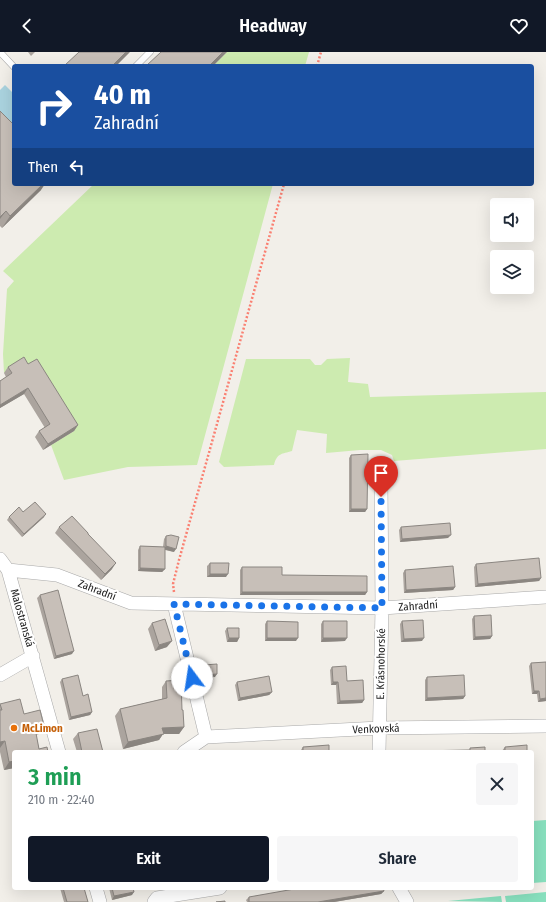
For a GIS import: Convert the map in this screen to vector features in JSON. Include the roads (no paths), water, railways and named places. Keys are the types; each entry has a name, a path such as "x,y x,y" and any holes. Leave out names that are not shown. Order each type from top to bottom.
{"street":[{"name":"E. Krásnohorské","path":"379,750 382,608 381,481"},
{"name":"Malostranská","path":"0,559 8,570 58,750"},
{"name":"Zahradní","path":"8,570 57,575 132,603 382,608 546,597"},
{"path":"174,604 206,737 187,750"},
{"name":"Malostranská","path":"0,675 33,656"},
{"name":"Venkovská","path":"206,737 379,728 546,726"},
{"path":"97,890 100,902"},
{"path":"156,896 204,890"},
{"path":"400,890 407,902"}],"lane":[{"path":"0,52 12,65"},
{"path":"138,64 150,52"}],"water":[{"path":"5,85 12,92 12,129 0,116 0,90"}],"place":[{"name":"McLimon","path":"14,728"}]}
